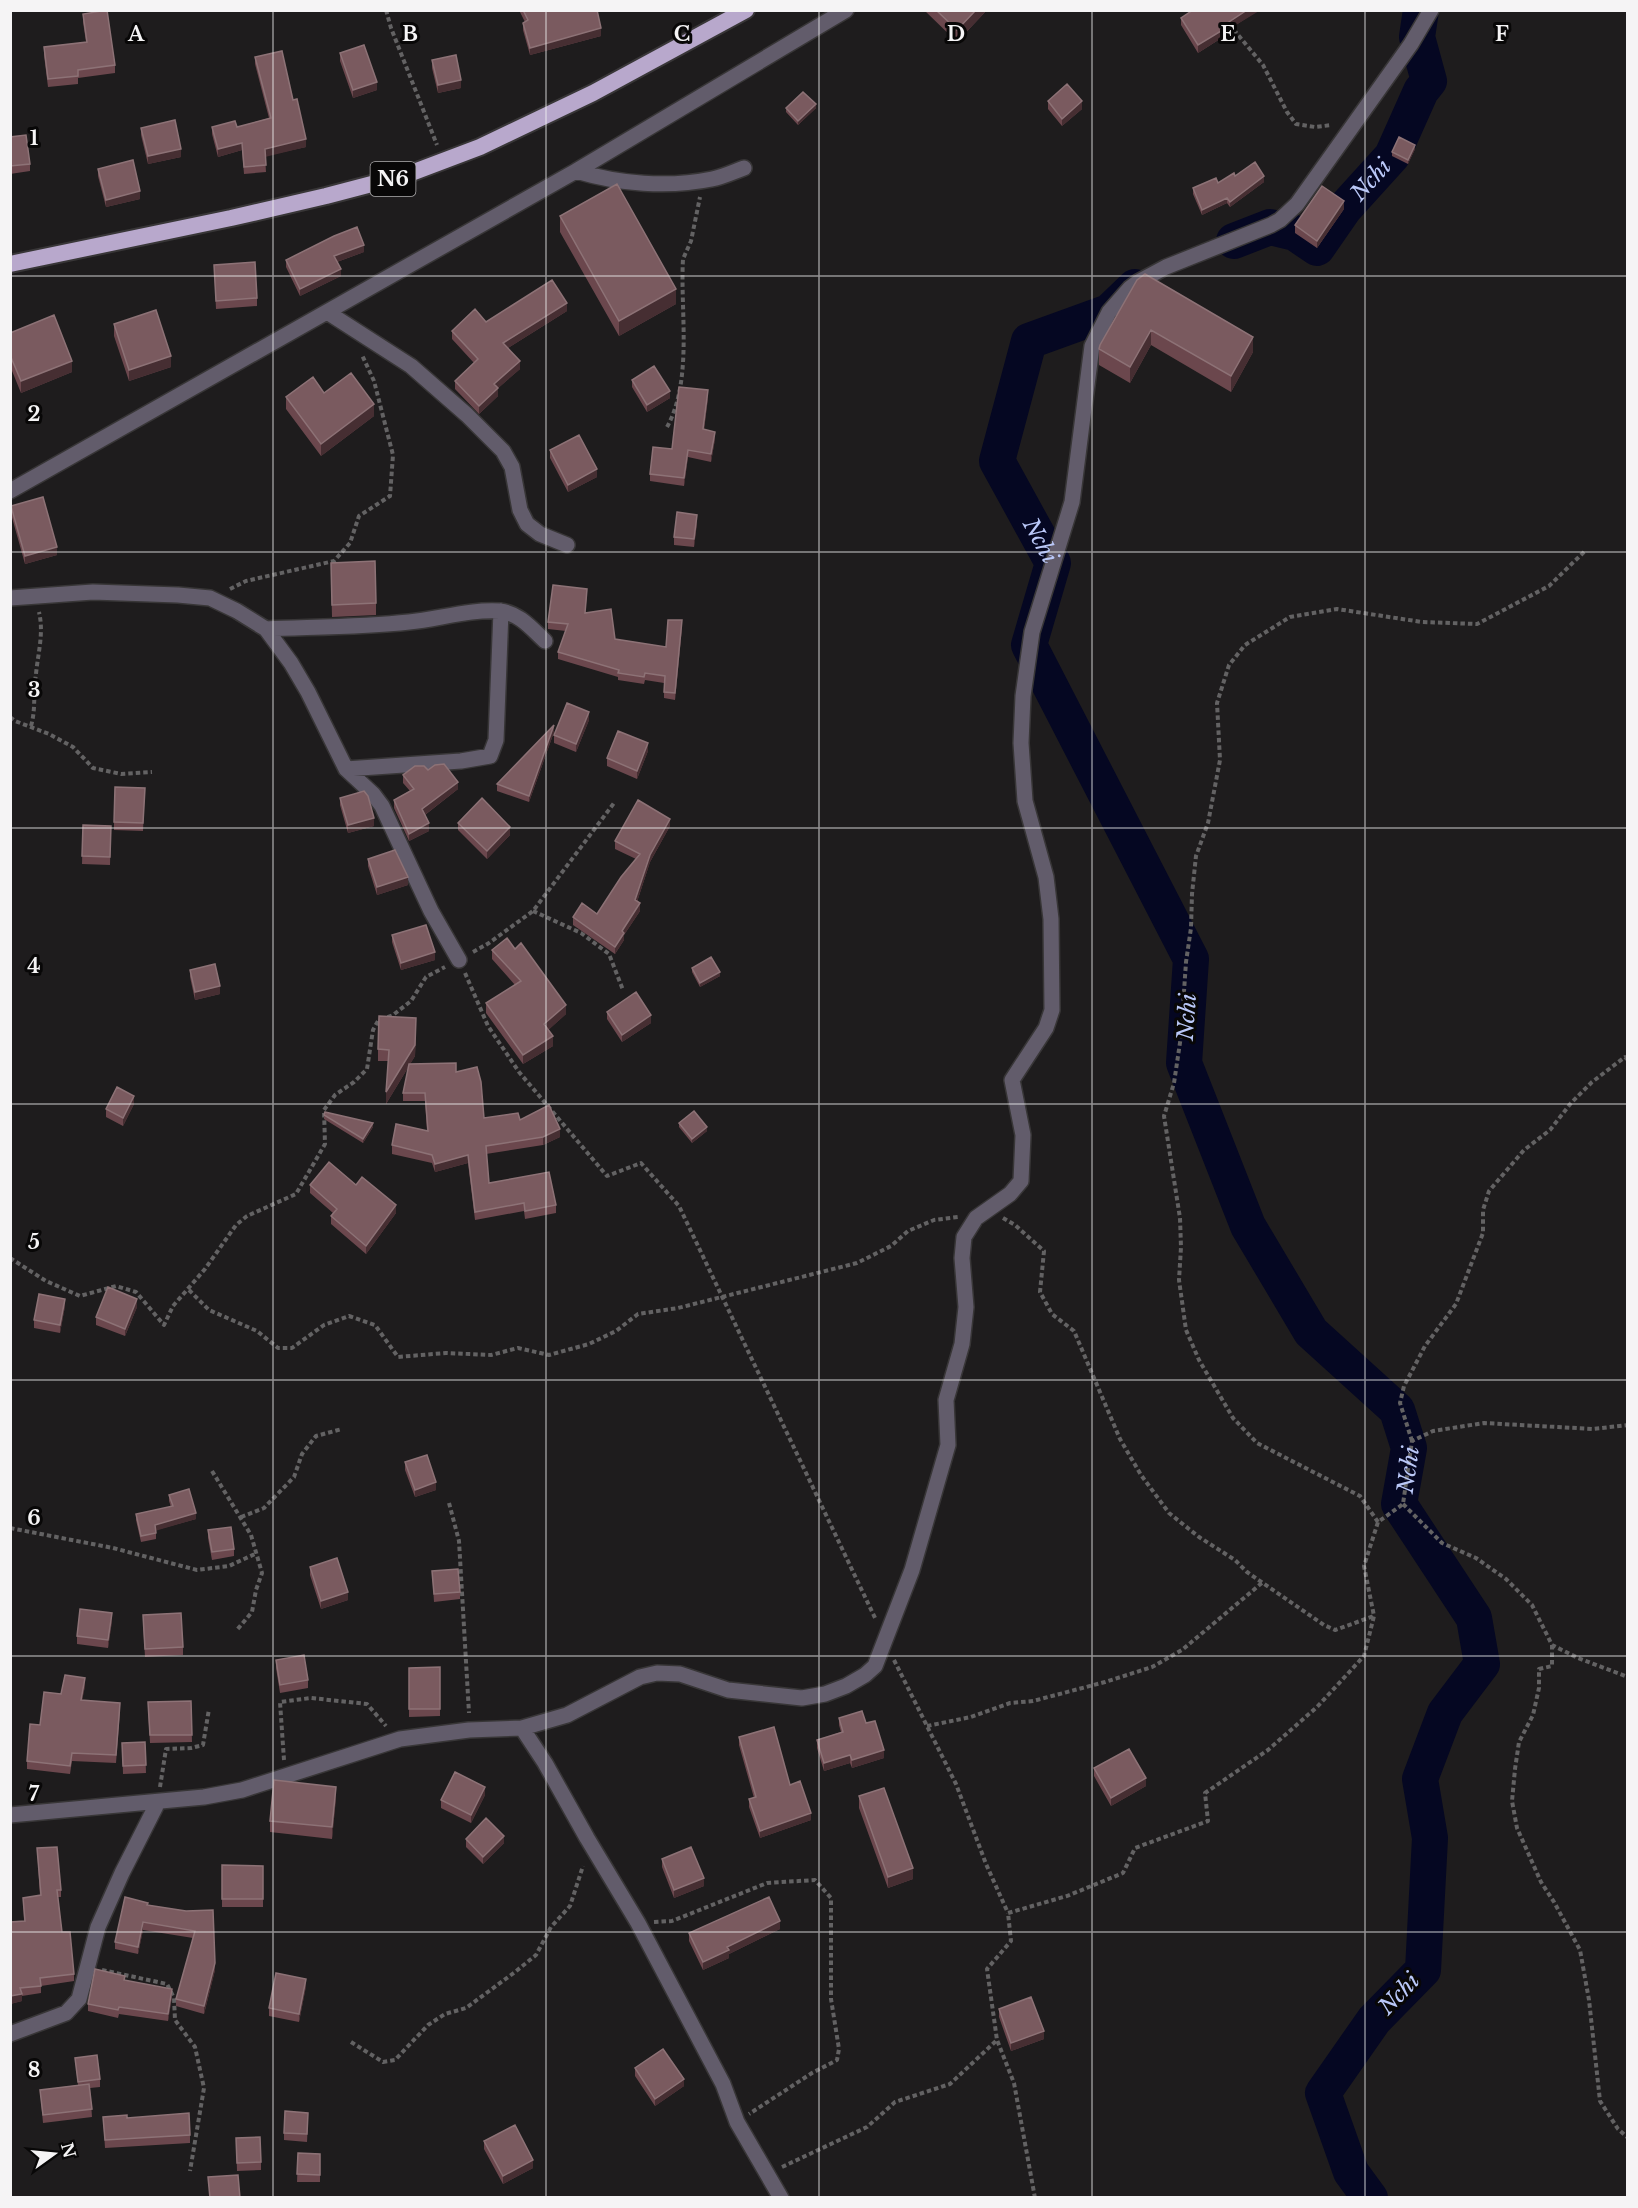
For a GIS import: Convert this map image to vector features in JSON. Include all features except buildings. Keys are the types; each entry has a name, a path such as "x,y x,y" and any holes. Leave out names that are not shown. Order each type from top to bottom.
{"highway":[{"name":"N6","path":"10,264 316,199 406,175 480,147 593,93 746,10"}],"street":[{"path":"10,491 428,257 846,10"},
{"path":"10,1815 158,1802 242,1790 400,1739 469,1730 522,1728 567,1715 640,1677 657,1673 680,1674 728,1690 802,1698 825,1694 865,1675 875,1666 912,1570 948,1445 946,1400 962,1344 965,1323 962,1258 967,1229 976,1218 1010,1194 1021,1181 1023,1136 1012,1080 1046,1028 1052,1010 1051,919 1046,877 1025,801 1021,743 1023,696 1032,632 1071,502 1092,346 1109,312 1138,282 1166,267 1280,220 1309,189 1411,44 1431,10"},
{"path":"576,171 632,182 663,184 713,179 744,168"},
{"path":"327,312 411,366 467,414 503,451 512,467 520,510 527,524 540,534 567,545"},
{"path":"10,598 93,592 134,592 210,598 266,629 291,663 308,692 346,769 374,794 381,806 431,911 459,960"},
{"path":"266,629 373,625 446,615 501,611 518,616 545,641"},
{"path":"346,769 461,761 490,756 496,740 501,611"},
{"path":"522,1728 545,1763 638,1923 723,2084 737,2122 781,2198"},
{"path":"10,2034 66,2013 79,1999 98,1927 158,1802"}],"path":[{"path":"386,10 390,28 443,162"},
{"path":"1227,21 1263,65 1287,112 1296,124 1315,127 1356,122"},
{"path":"667,427 682,383 682,259 691,241 699,199 713,179"},
{"path":"210,598 246,581 334,561 350,543 359,516 390,496 393,456 374,381 361,352 357,333"},
{"path":"1378,1522 1360,1496 1257,1443 1233,1418 1198,1360 1186,1330 1179,1280 1180,1218 1164,1116 1174,1083 1181,1036 1196,855 1208,823 1220,760 1217,703 1229,665 1245,645 1290,617 1337,609 1422,622 1477,624 1548,586 1586,550"},
{"path":"31,726 35,712 36,674 42,626 36,597"},
{"path":"10,717 73,747 93,768 121,774 152,772"},
{"path":"10,1258 46,1281 80,1296 116,1286 136,1292 164,1325 173,1306 189,1290 236,1225 247,1216 296,1194 325,1144 324,1110 335,1095 354,1082 367,1069 373,1030 378,1022 393,1015 411,1001 426,977 489,943 533,911 614,803"},
{"path":"533,911 581,933 609,954 623,990"},
{"path":"459,960 488,1026 519,1072 607,1176 641,1162 679,1206 956,1784 986,1864 1008,1913 1011,1941 987,1969 997,2040 1014,2083 1035,2198"},
{"path":"1008,1913 1067,1896 1123,1873 1135,1848 1208,1821 1205,1793 1268,1750 1317,1707 1364,1656 1374,1616 1364,1566 1378,1522 1403,1504 1412,1441 1400,1403 1404,1386 1425,1346 1456,1304 1483,1233 1483,1210 1489,1191 1524,1150 1550,1130 1571,1103 1592,1082 1625,1058 1628,1059"},
{"path":"990,1209 1015,1226 1044,1251 1040,1292 1052,1314 1074,1331 1120,1439 1169,1513 1199,1537 1235,1560 1324,1625 1335,1630 1374,1616"},
{"path":"189,1290 209,1310 257,1331 278,1348 292,1348 324,1325 349,1317 375,1325 398,1357 446,1353 490,1354 518,1348 549,1356 616,1331 638,1314 678,1308 857,1263 891,1246 908,1231 934,1220 957,1217 976,1218"},
{"path":"1412,1441 1433,1431 1484,1423 1593,1429 1628,1425"},
{"path":"241,1517 264,1508 294,1477 302,1454 316,1436 342,1429"},
{"path":"212,1471 251,1535 262,1573 252,1612 236,1631"},
{"path":"448,1503 459,1541 469,1730"},
{"path":"1403,1504 1442,1544 1476,1558 1506,1579 1532,1605 1552,1646 1551,1666 1539,1669 1539,1688 1533,1715 1519,1742 1512,1801 1518,1828 1541,1882 1580,1950 1589,2000 1600,2101 1618,2129 1628,2138"},
{"path":"10,1528 113,1548 197,1569 229,1566 258,1553"},
{"path":"927,1726 972,1717 1010,1703 1043,1699 1106,1682 1152,1666 1182,1650 1263,1582"},
{"path":"1552,1646 1628,1677"},
{"path":"284,1775 280,1702 312,1698 367,1704 384,1725 400,1739"},
{"path":"158,1802 161,1769 166,1749 203,1745 209,1708"},
{"path":"351,2043 383,2062 395,2060 428,2025 445,2014 466,2008 536,1955 551,1927 570,1906 582,1872 587,1838"},
{"path":"638,1923 672,1921 767,1883 815,1880 831,1898 831,1999 839,2049 837,2060 812,2073 737,2122"},
{"path":"87,1968 167,1984 174,1998 175,2020 195,2047 204,2088 190,2172"},
{"path":"768,2174 867,2127 894,2102 951,2084 997,2040"}],"waterway":[{"name":"Nchi","path":"1234,241 1270,227 1295,233 1317,248 1344,209 1392,156 1421,91 1429,81 1417,37 1421,10"},
{"name":"Nchi","path":"1135,287 1109,312 1029,341 997,461 1053,563 1029,645 1191,959 1184,1063 1248,1226 1311,1332 1397,1410 1409,1448 1399,1504 1474,1618 1482,1664 1445,1713 1420,1779 1430,1838 1423,1970 1374,2020 1323,2093 1351,2172 1370,2198"}]}
